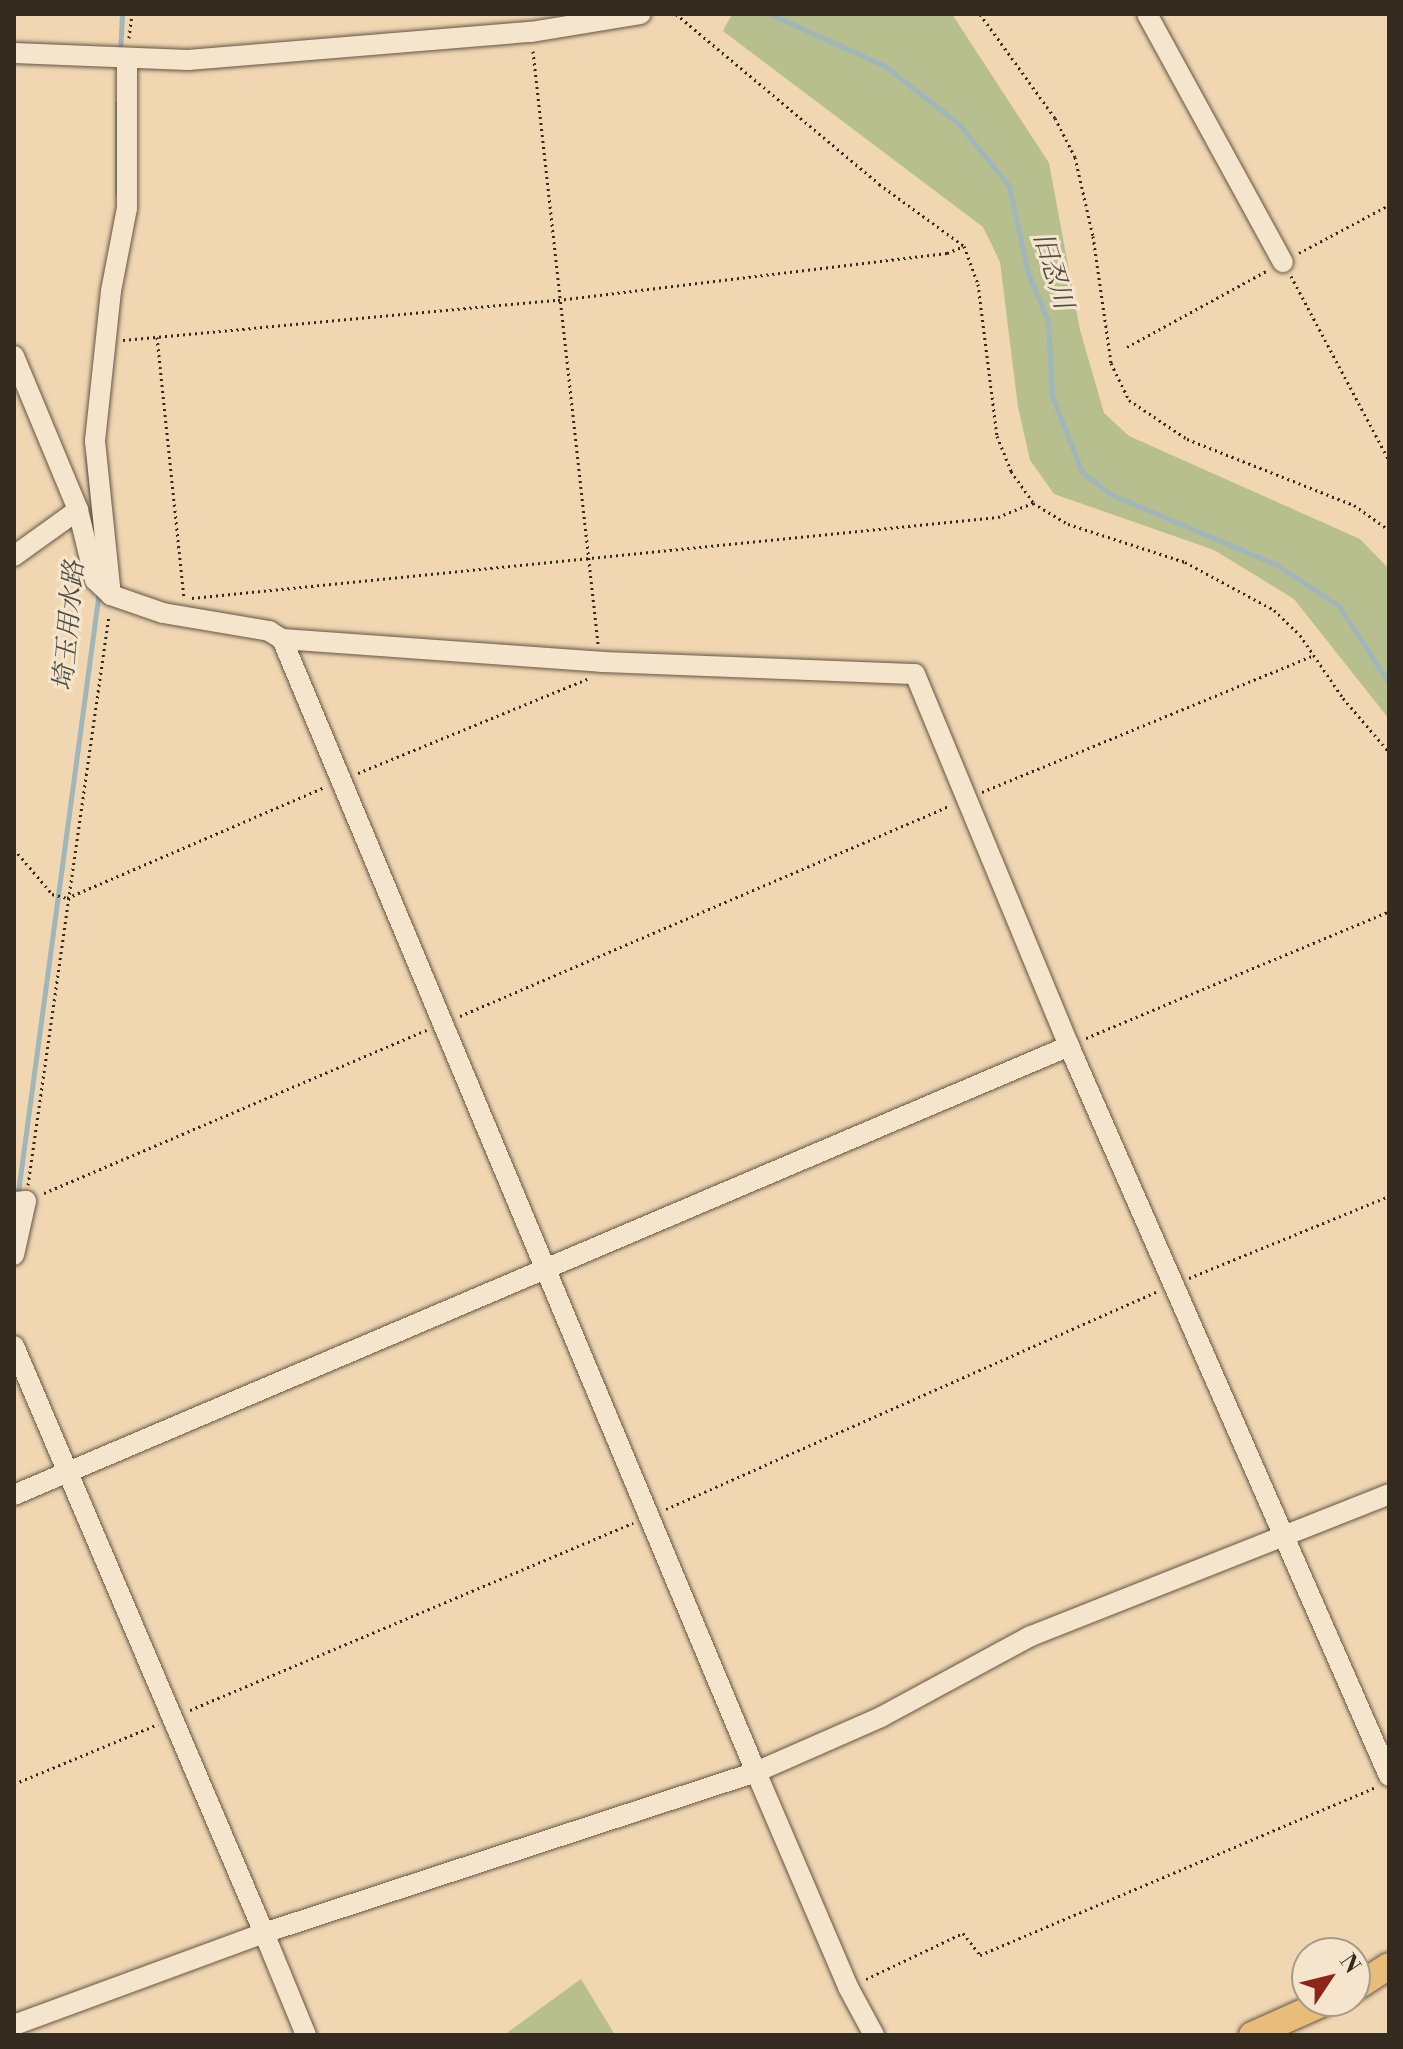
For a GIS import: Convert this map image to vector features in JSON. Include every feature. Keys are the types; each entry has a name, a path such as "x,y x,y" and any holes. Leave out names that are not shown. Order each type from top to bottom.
{"main road":[{"path":"1371,1978 1389,1966"},
{"path":"1254,2035 1293,2017"}],"street":[{"path":"14,53 188,60 531,32 641,14"},
{"path":"1147,14 1283,262"},
{"path":"111,595 95,441 127,208 121,57"},
{"path":"14,356 78,510 95,580 111,595 163,613 269,631 282,639 601,662 915,674 1069,1046 1389,1779"},
{"path":"14,556 78,510"},
{"path":"282,639 338,782 445,1023 756,1772 848,1987 874,2035"},
{"path":"14,1495 1069,1046"},
{"path":"14,1255 20,1202"},
{"path":"14,1346 306,2035"},
{"path":"14,2025 264,1933 756,1772 881,1717 1031,1636 1389,1494"}],"path":[{"path":"121,57 132,14"},
{"path":"676,14 856,166 964,246 978,284 997,436 1011,471 1033,503 1068,524 1185,562 1235,587 1285,619 1343,698 1389,752"},
{"path":"980,14 1055,118 1075,157 1093,236 1111,363 1129,400 1187,439 1354,505 1389,530"},
{"path":"14,849 55,895 64,897 585,681 601,662 558,300 531,32"},
{"path":"1127,347 1389,205"},
{"path":"107,342 558,300 947,253 964,246"},
{"path":"1283,262 1389,460"},
{"path":"157,337 184,599"},
{"path":"163,613 184,599 587,555 998,517 1033,503"},
{"path":"20,1202 111,595"},
{"path":"20,1202 968,798 1314,655"},
{"path":"1069,1046 1389,911"},
{"path":"14,1784 649,1517 1172,1285 1389,1196"},
{"path":"848,1987 963,1933 980,1955 1389,1779"}],"green space":[{"path":"732,14 952,14 1049,163 1080,330 1104,413 1129,436 1360,539 1389,569 1389,719 1294,599 1214,550 1054,494 1030,460 1018,407 1000,262 983,227 723,31"},
{"path":"581,1979 615,2035 504,2035"}],"waterway":[{"name":"埼玉用水路","path":"120,53 122,14"},
{"name":"旧忍川","path":"770,14 885,66 959,124 1009,186 1028,273 1048,321 1052,396 1082,472 1110,494 1277,565 1339,606 1389,683"},
{"name":"埼玉用水路","path":"117,103 117,193"},
{"name":"埼玉用水路","path":"87,456 96,542"},
{"name":"埼玉用水路","path":"18,1192 99,591"}]}
